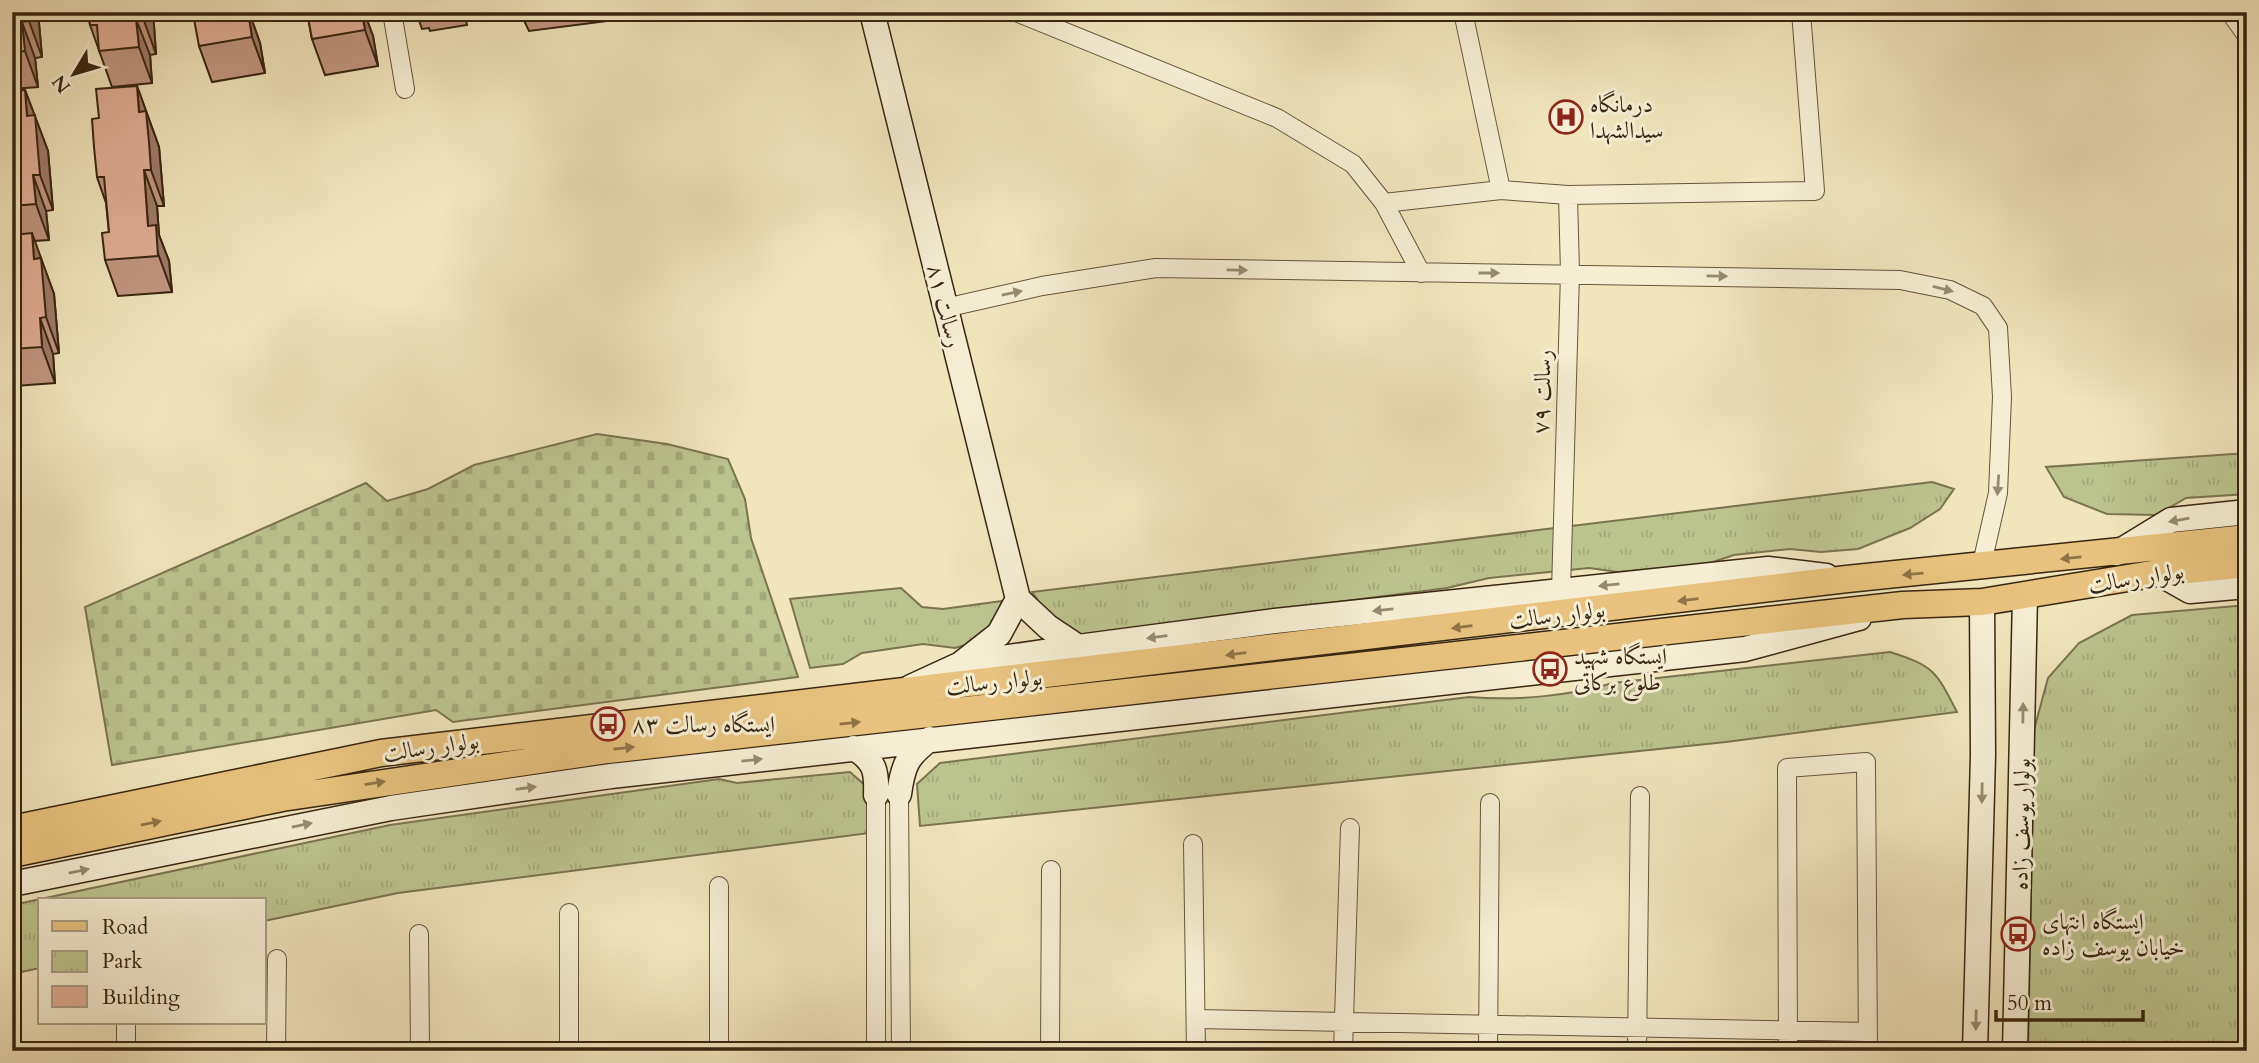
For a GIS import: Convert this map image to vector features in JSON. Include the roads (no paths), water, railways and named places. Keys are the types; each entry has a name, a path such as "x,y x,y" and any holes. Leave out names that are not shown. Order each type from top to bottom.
{"main road":[{"name":"بولوار رسالت","path":"12,829 278,772 381,753 1847,579 1981,568 2116,553 2175,543 2247,538"},
{"path":"2025,562 2025,596"},
{"name":"بولوار رسالت","path":"12,854 282,798 608,750 1903,606 1982,602 2158,573 2247,564"},
{"path":"1981,568 1982,602"}],"street":[{"path":"392,12 405,89"},
{"name":"رسالت ۸۱","path":"872,12 1018,599"},
{"path":"1016,12 1277,118 1353,164 1384,203 1421,273"},
{"path":"1463,12 1501,190"},
{"path":"1384,203 1501,190 1568,195 1815,191 1801,12"},
{"path":"2230,12 2247,36"},
{"name":"رسالت ۷۹","path":"1562,591 1570,273 1568,195"},
{"path":"945,308 1042,286 1156,268 1900,280 1950,290 1983,306 1998,328 2002,397 1998,493 1981,568"},
{"path":"2116,553 2171,520 2247,512"},
{"path":"961,664 1275,621 1768,569 1847,579"},
{"path":"2158,573 2190,592 2247,586"},
{"name":"بولوار یوسف زاده","path":"2015,1051 2025,596"},
{"path":"902,691 961,664 999,634 1018,599 1048,628 1078,647"},
{"name":"بولوار یوسف زاده","path":"1975,1051 1983,755 1982,602"},
{"path":"12,884 391,808 611,776 1745,649 1903,606"},
{"path":"876,1051 888,794 910,753 930,739"},
{"path":"854,748 871,759 888,794 901,1051"},
{"path":"1788,1051 1787,768 1867,762 1868,1051"},
{"path":"1637,1051 1640,796"},
{"path":"1488,1051 1490,803"},
{"path":"1343,1051 1350,828"},
{"path":"1193,844 1196,1051"},
{"path":"1050,1051 1051,870"},
{"path":"719,886 719,1051"},
{"path":"569,913 569,1051"},
{"path":"419,934 420,1051"},
{"path":"276,1051 277,959"},
{"path":"1196,1019 1788,1028 1868,1032"},
{"path":"126,1024 126,1051"}],"place":[{"name":"درمانگاه سیدالشهدا","path":"1566,117"},
{"name":"ایستگاه شهید طلوع برکاتی","path":"1550,669"},
{"name":"ایستگاه رسالت ۸۳","path":"608,724"},
{"name":"ایستگاه انتهای خیابان یوسف زاده","path":"2018,934"}]}
